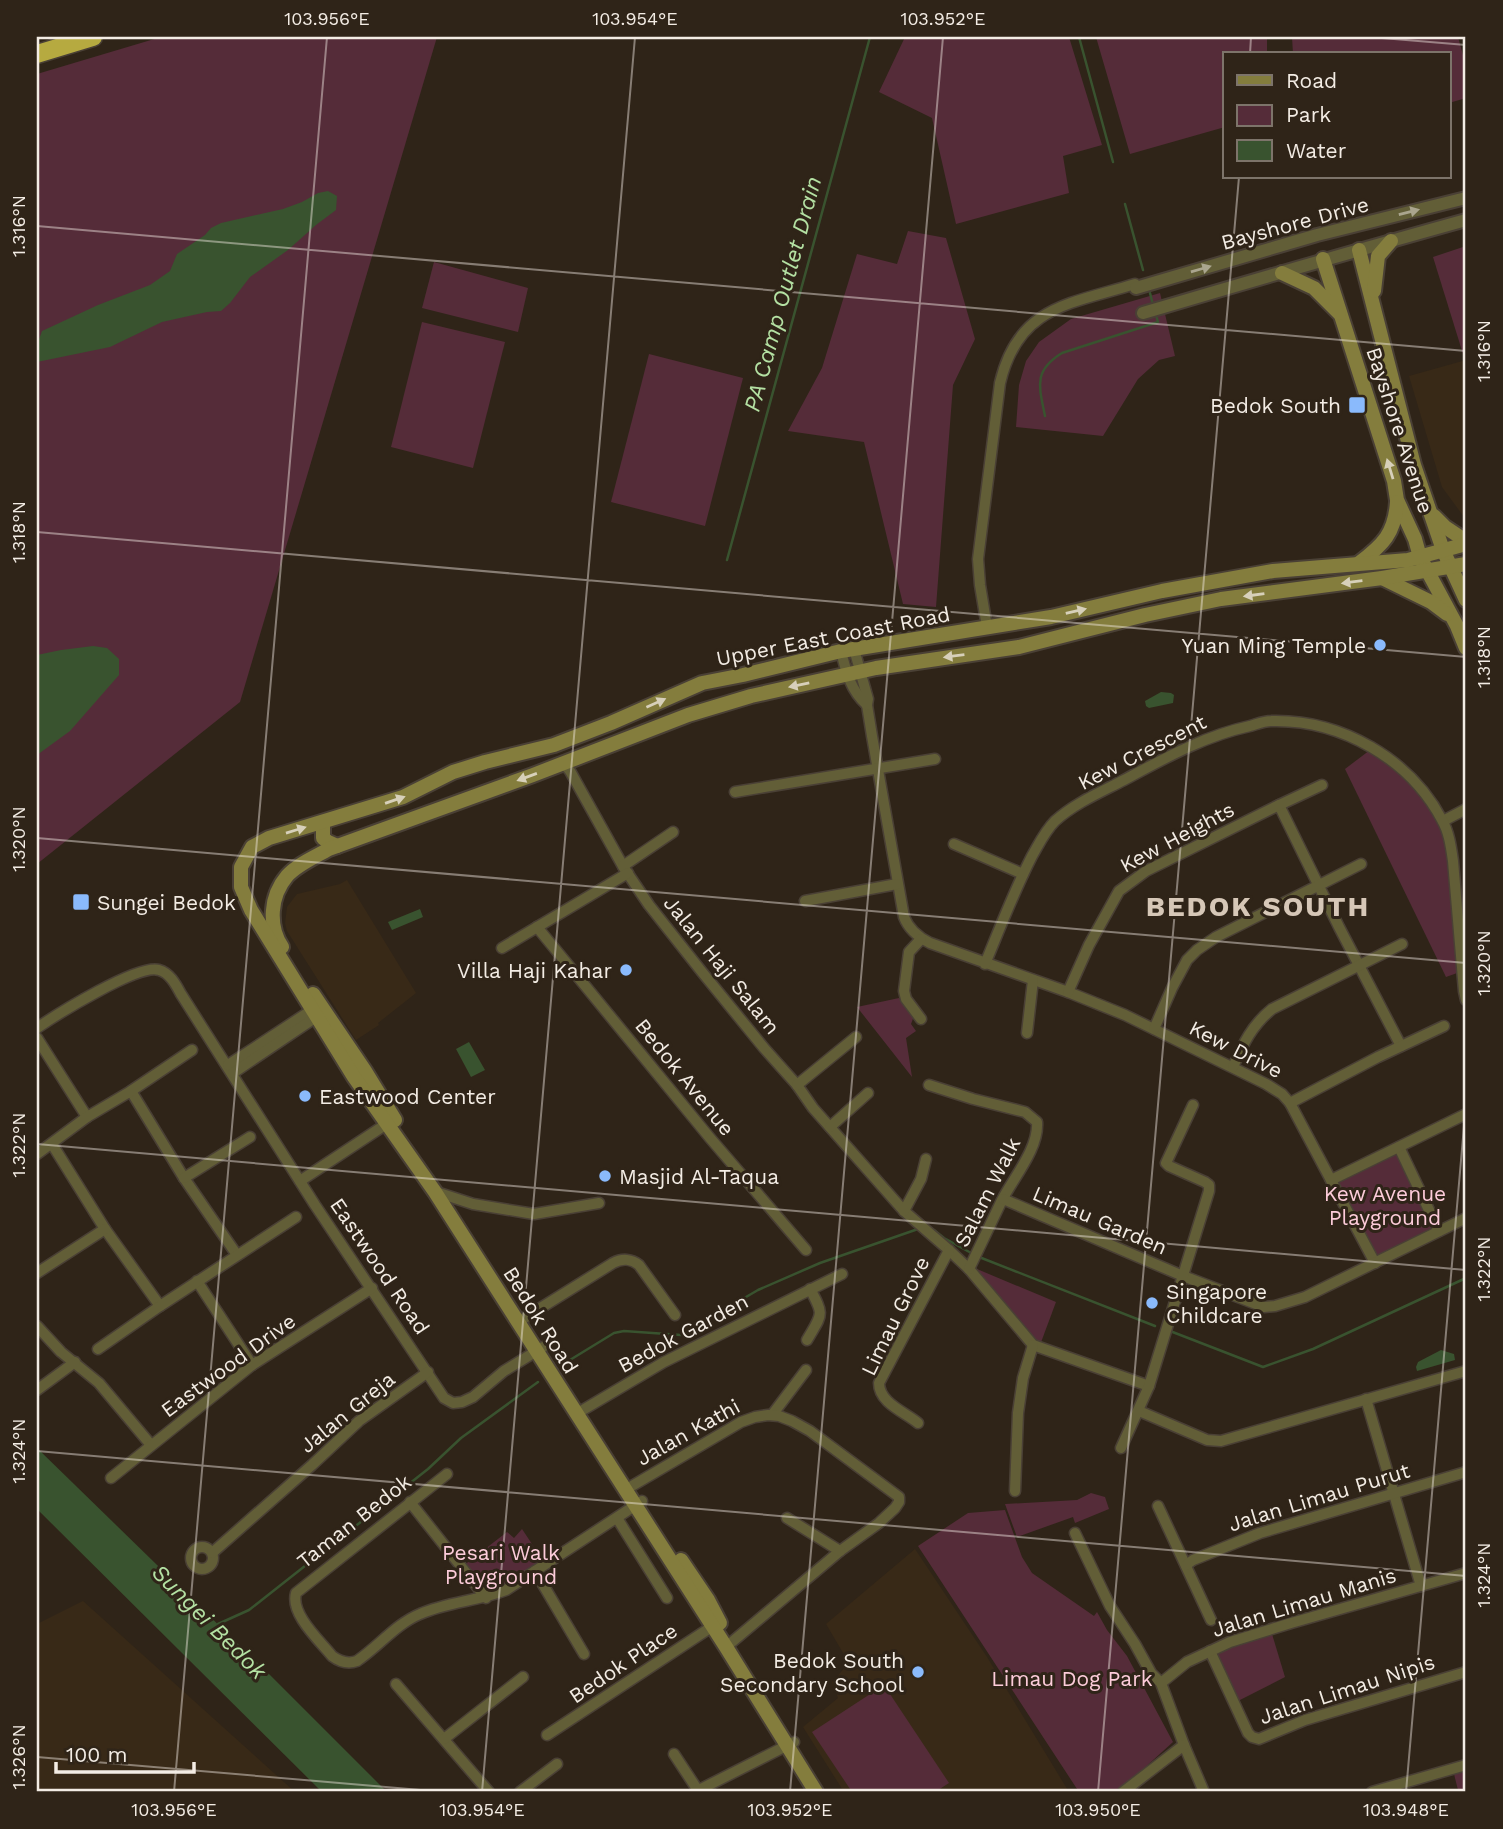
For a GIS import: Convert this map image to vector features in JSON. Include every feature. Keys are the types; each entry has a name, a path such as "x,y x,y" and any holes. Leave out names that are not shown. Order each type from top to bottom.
{"highway":[{"path":"37,54 93,37"}],"main road":[{"name":"Bayshore Avenue","path":"1375,313 1373,287 1378,256 1391,241"},
{"name":"Bayshore Avenue","path":"1359,250 1414,466 1443,550 1459,565 1466,600"},
{"name":"Bayshore Avenue","path":"1324,259 1394,481 1397,500 1420,557 1466,648"},
{"name":"Bayshore Avenue","path":"1282,273 1314,288 1342,317"},
{"path":"1359,563 1375,551 1388,536 1396,516 1397,500"},
{"path":"1429,510 1444,527 1466,542"},
{"name":"Upper East Coast Road","path":"241,867 252,847 260,842 403,797 453,772 554,745 702,682 848,650 1051,617 1162,591 1273,571 1384,563 1420,557 1466,542"},
{"name":"Upper East Coast Road","path":"275,901 287,877 300,866 337,846 688,715 751,695 935,658 998,651 1047,641 1144,615 1221,599 1459,565"},
{"path":"1382,578 1439,606 1457,626"},
{"path":"323,822 323,838 337,846"},
{"name":"Bedok Road","path":"241,867 241,887 251,910 319,1011 370,1078 391,1121 579,1412 708,1600 715,1624 790,1744 816,1792"},
{"name":"Bedok Road","path":"275,901 272,918 276,939 319,1011"},
{"name":"Bedok Road","path":"790,1744 826,1792"}],"street":[{"name":"Bayshore Drive","path":"1135,286 1317,235 1466,198"},
{"name":"Bayshore Drive","path":"1143,313 1466,220"},
{"name":"Bayshore Avenue","path":"1352,226 1359,250"},
{"name":"Bayshore Avenue","path":"1317,235 1324,259"},
{"path":"987,627 978,559 1003,367 1028,327 1047,312 1065,304 1135,286"},
{"path":"848,650 854,674 868,699 897,884 907,923 921,939 909,952 904,991 906,999 921,1019"},
{"name":"Kew Crescent","path":"985,964 1023,874 1047,829 1062,815 1181,749 1228,731 1268,721 1310,724 1343,734 1372,747 1392,761 1425,794 1443,821 1452,852 1462,911 1466,1000"},
{"path":"734,792 935,759"},
{"name":"Jalan Haji Salam","path":"563,763 625,869 649,905 702,972 830,1127 904,1211 969,1269"},
{"name":"Kew Heights","path":"1068,992 1089,945 1119,891 1146,872 1322,785"},
{"path":"1279,805 1401,1046"},
{"path":"1443,821 1466,809"},
{"path":"502,948 625,869 673,832"},
{"path":"954,844 1023,874"},
{"path":"1154,1029 1183,966 1192,954 1216,937 1361,863"},
{"path":"805,901 897,884"},
{"name":"Bedok Avenue","path":"537,927 806,1250"},
{"name":"Kew Drive","path":"921,939 1068,992 1154,1029 1282,1094 1290,1103 1375,1263"},
{"path":"1233,1067 1251,1030 1272,1009 1402,944"},
{"name":"Eastwood Road","path":"37,1028 69,1006 144,971 159,970 168,976 300,1181 428,1372"},
{"path":"1027,1033 1033,980"},
{"path":"230,1069 319,1011"},
{"path":"1290,1103 1444,1026"},
{"path":"797,1085 856,1037"},
{"path":"37,1038 87,1117"},
{"path":"37,1154 87,1117 192,1050"},
{"name":"Salam Walk","path":"929,1085 1025,1112 1037,1122 1038,1131 1033,1146 1003,1199 969,1269"},
{"path":"131,1091 184,1178 237,1255"},
{"path":"830,1127 868,1093"},
{"name":"Limau Garden","path":"1121,1448 1149,1386 1209,1191 1209,1185 1166,1163 1193,1105"},
{"path":"1331,1180 1466,1114"},
{"path":"300,1181 391,1121"},
{"path":"184,1178 250,1137"},
{"path":"52,1144 106,1229 160,1306"},
{"path":"1399,1147 1439,1231"},
{"path":"904,1211 921,1179 926,1159"},
{"path":"440,1194 473,1204 534,1214 599,1203"},
{"name":"Limau Garden","path":"1003,1199 1183,1276 1254,1304 1275,1307 1305,1297 1466,1218"},
{"path":"97,1349 296,1217"},
{"path":"37,1273 106,1229"},
{"name":"Limau Grove","path":"918,1423 881,1395 880,1384 949,1250"},
{"path":"522,1320 613,1263 623,1260 639,1265 675,1315"},
{"path":"969,1269 1033,1345 1149,1386"},
{"name":"Bedok Garden","path":"579,1412 664,1362 842,1274"},
{"path":"197,1281 252,1366"},
{"name":"Eastwood Drive","path":"111,1478 252,1366 372,1288"},
{"path":"807,1340 821,1316 810,1289"},
{"path":"37,1326 61,1352 99,1383 151,1444"},
{"path":"1015,1491 1018,1413 1023,1378 1033,1345"},
{"name":"Jalan Greja","path":"212,1553 359,1421 428,1372 444,1398 458,1403 473,1397 504,1371 539,1350"},
{"path":"37,1390 75,1362"},
{"name":"Jalan Kathi","path":"772,1415 806,1370"},
{"path":"1139,1411 1207,1440 1221,1441 1466,1371"},
{"path":"1366,1399 1421,1586"},
{"name":"Jalan Kathi","path":"629,1488 741,1422 772,1415 786,1418 810,1431 900,1497 890,1513 841,1552"},
{"name":"Jalan Limau Purut","path":"1186,1565 1260,1533 1466,1472"},
{"name":"Taman Bedok","path":"447,1474 298,1590 294,1597 296,1610 335,1658 343,1662 354,1662 414,1617 506,1590 639,1503"},
{"path":"410,1502 485,1598"},
{"path":"1158,1506 1211,1620"},
{"path":"617,1518 667,1598"},
{"path":"729,1645 841,1552 787,1518"},
{"path":"1075,1533 1110,1606 1151,1673 1161,1683 1205,1792"},
{"path":"535,1571 584,1654"},
{"name":"Jalan Limau Manis","path":"1161,1683 1187,1661 1230,1642 1466,1573"},
{"name":"Bedok Place","path":"547,1735 715,1624"},
{"name":"Jalan Limau Nipis","path":"1210,1651 1248,1733 1258,1739 1305,1720 1466,1672"},
{"path":"444,1740 523,1677"},
{"path":"396,1684 489,1792"},
{"path":"674,1754 697,1792 790,1744"},
{"path":"1123,1792 1184,1745"},
{"path":"520,1792 556,1764"},
{"path":"1372,1792 1405,1787 1466,1765"}],"shaded area":[{"path":"1466,360 1466,518 1442,487 1409,376"},
{"path":"347,880 416,993 378,1023 379,1025 356,1040 287,931 285,923 287,907 297,894"},
{"name":"Bedok South Secondary School","path":"915,1549 987,1657 1069,1792 844,1792 803,1727 838,1698 832,1682 849,1663 826,1624"},
{"path":"83,1601 295,1792 37,1792 37,1624"}],"green space":[{"path":"161,37 437,37 240,702 37,864 37,74"},
{"path":"905,37 1069,37 1102,145 1063,156 1069,193 956,224 932,118 879,92"},
{"path":"1096,37 1267,37 1267,52 1223,52 1223,128 1130,154"},
{"path":"1292,37 1458,37 1466,66 1466,98 1450,103 1450,52 1293,52"},
{"path":"908,231 946,238 975,339 953,385 936,607 903,604 864,442 788,431 822,368 857,254 897,264"},
{"path":"1466,246 1466,353 1463,354 1433,257"},
{"path":"434,262 528,288 518,332 422,308"},
{"path":"1160,293 1175,356 1159,360 1138,379 1103,436 1016,427 1019,385 1026,361 1039,342 1071,319"},
{"path":"422,322 505,342 473,468 391,447"},
{"path":"649,354 743,378 705,526 611,502"},
{"path":"1370,750 1391,764 1423,796 1446,834 1460,972 1446,977 1345,769"},
{"path":"899,998 914,1016 911,1024 916,1031 906,1038 912,1077 857,1007"},
{"name":"Kew Avenue Playground","path":"1399,1151 1436,1227 1371,1260 1336,1182"},
{"path":"977,1269 1056,1302 1040,1345 1033,1342 975,1274"},
{"path":"1091,1493 1105,1497 1109,1509 1075,1523 1073,1517 1017,1537 1005,1504 1077,1500"},
{"name":"Limau Dog Park","path":"1005,1510 1022,1557 1032,1573 1094,1616 1097,1612 1127,1656 1173,1742 1118,1792 1079,1792 918,1546 968,1513"},
{"name":"Pesari Walk Playground","path":"522,1529 544,1562 505,1588 486,1595 463,1566 507,1532 514,1538"},
{"path":"1272,1634 1285,1677 1238,1701 1216,1653"},
{"path":"884,1685 949,1783 935,1792 852,1792 812,1732"},
{"path":"1466,1766 1466,1792 1449,1792 1458,1790 1453,1770"}],"water":[{"path":"328,191 337,196 336,210 250,277 221,311 162,322 110,347 37,362 37,345 42,331 150,285 170,271 177,254 211,228 221,223 283,209"},
{"path":"93,646 107,648 119,659 119,675 70,731 37,755 37,655"},
{"path":"1161,692 1174,695 1173,703 1149,708 1146,706 1145,701"},
{"path":"420,909 423,917 392,930 388,922"},
{"path":"469,1042 485,1070 471,1077 456,1049"},
{"path":"1441,1350 1454,1354 1455,1360 1417,1371 1418,1362"},
{"path":"37,1448 387,1792 322,1792 37,1509"}],"waterway":[{"name":"PA Camp Outlet Drain","path":"727,560 870,37"},
{"name":"PA Camp Outlet Drain","path":"1079,37 1113,162"},
{"path":"1125,204 1143,270"},
{"path":"1150,293 1153,305"},
{"path":"1045,416 1040,380 1046,366 1062,353 1158,322 1156,315"},
{"path":"565,1363 614,1333 624,1331 681,1335 758,1290 820,1263 918,1229"},
{"path":"934,1230 973,1254"},
{"path":"979,1257 1155,1326"},
{"path":"1170,1331 1263,1367 1313,1349 1466,1278"},
{"path":"218,1624 249,1610 428,1469 461,1438 538,1382"}],"place":[{"name":"Bedok South","path":"1357,405"},
{"name":"Yuan Ming Temple","path":"1380,645"},
{"name":"Sungei Bedok","path":"81,902"},
{"name":"Villa Haji Kahar","path":"626,970"},
{"name":"Eastwood Center","path":"305,1096"},
{"name":"Masjid Al-Taqua","path":"605,1176"},
{"name":"Singapore Childcare","path":"1152,1303"},
{"name":"Bedok South Secondary School","path":"918,1672"}],"district":[{"name":"BEDOK SOUTH","path":"1258,906"}]}
